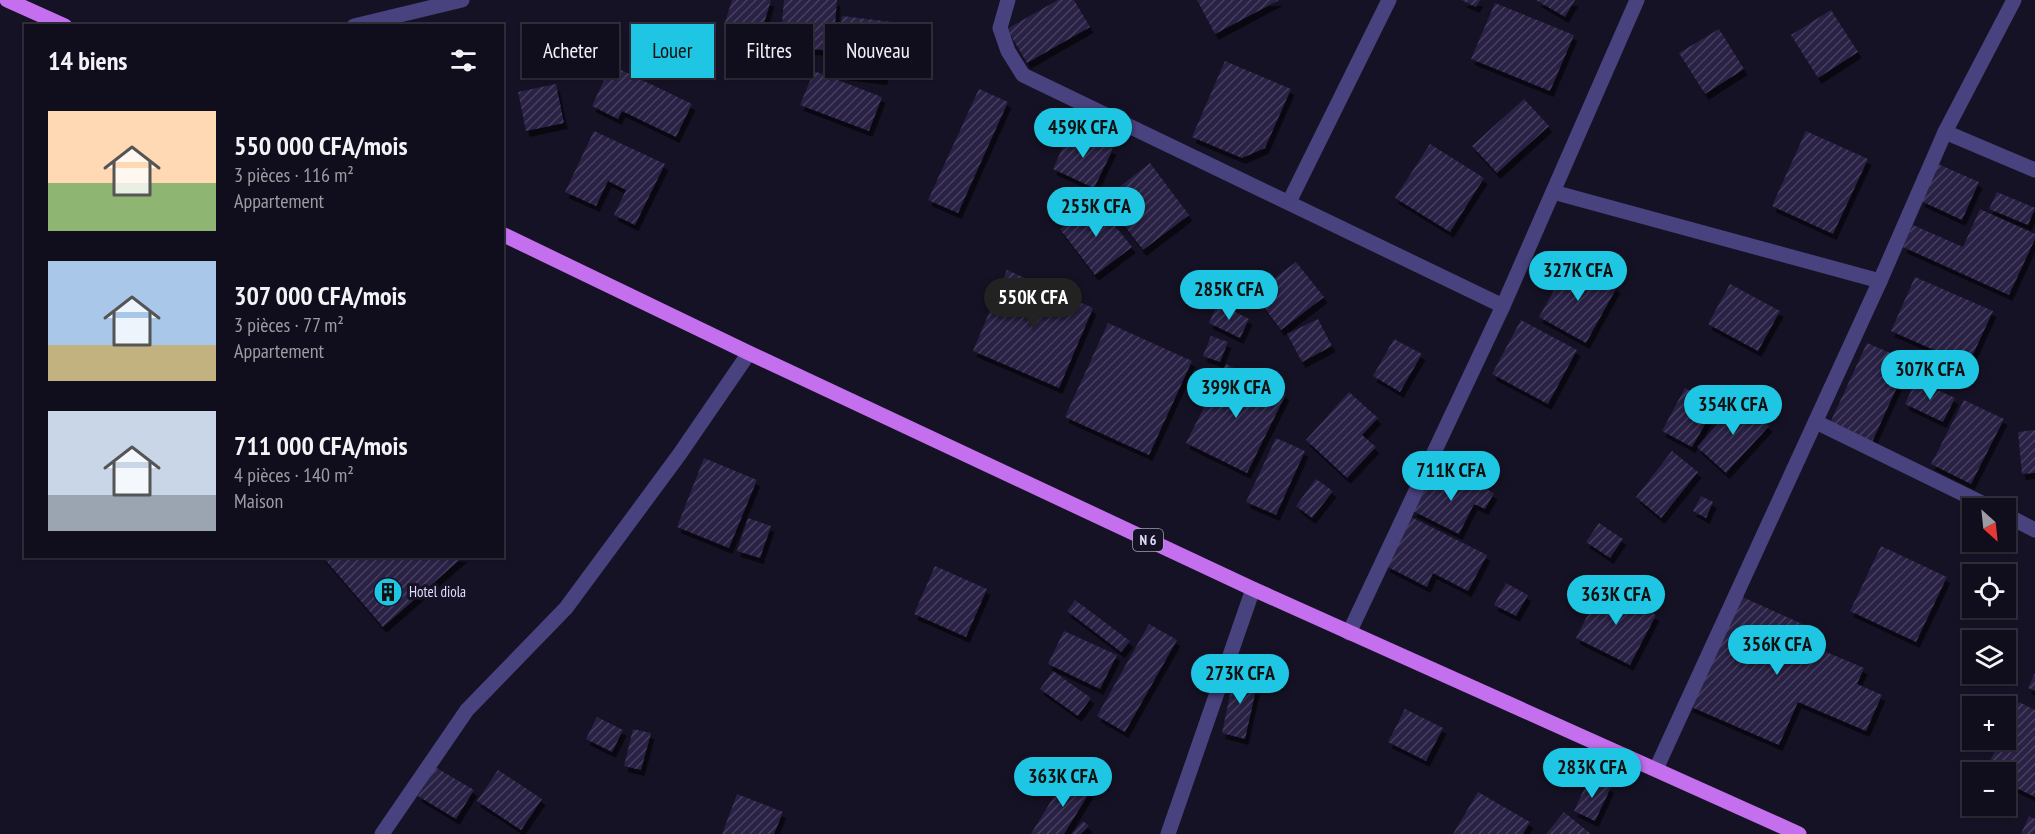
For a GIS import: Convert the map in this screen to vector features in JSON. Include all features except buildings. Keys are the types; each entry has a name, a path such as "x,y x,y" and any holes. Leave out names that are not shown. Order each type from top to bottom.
{"main road":[{"path":"7,0 61,24"},
{"name":"N 6","path":"504,235 749,353 1253,589 1799,834"}],"street":[{"path":"362,24 462,0"},
{"path":"1008,0 1000,28 1008,51 1023,75 1503,306"},
{"path":"1289,202 1389,0"},
{"path":"1349,633 1503,306 1637,0"},
{"path":"1656,769 1880,281 1945,132 2014,0"},
{"path":"1945,132 2035,170"},
{"path":"1553,192 1880,281"},
{"path":"382,834 467,710 566,608 679,455 749,353"},
{"path":"1816,422 1972,498"},
{"path":"2016,520 2035,530"},
{"path":"1168,834 1253,589"}],"place":[{"name":"Hotel diola","path":"388,592"}]}
